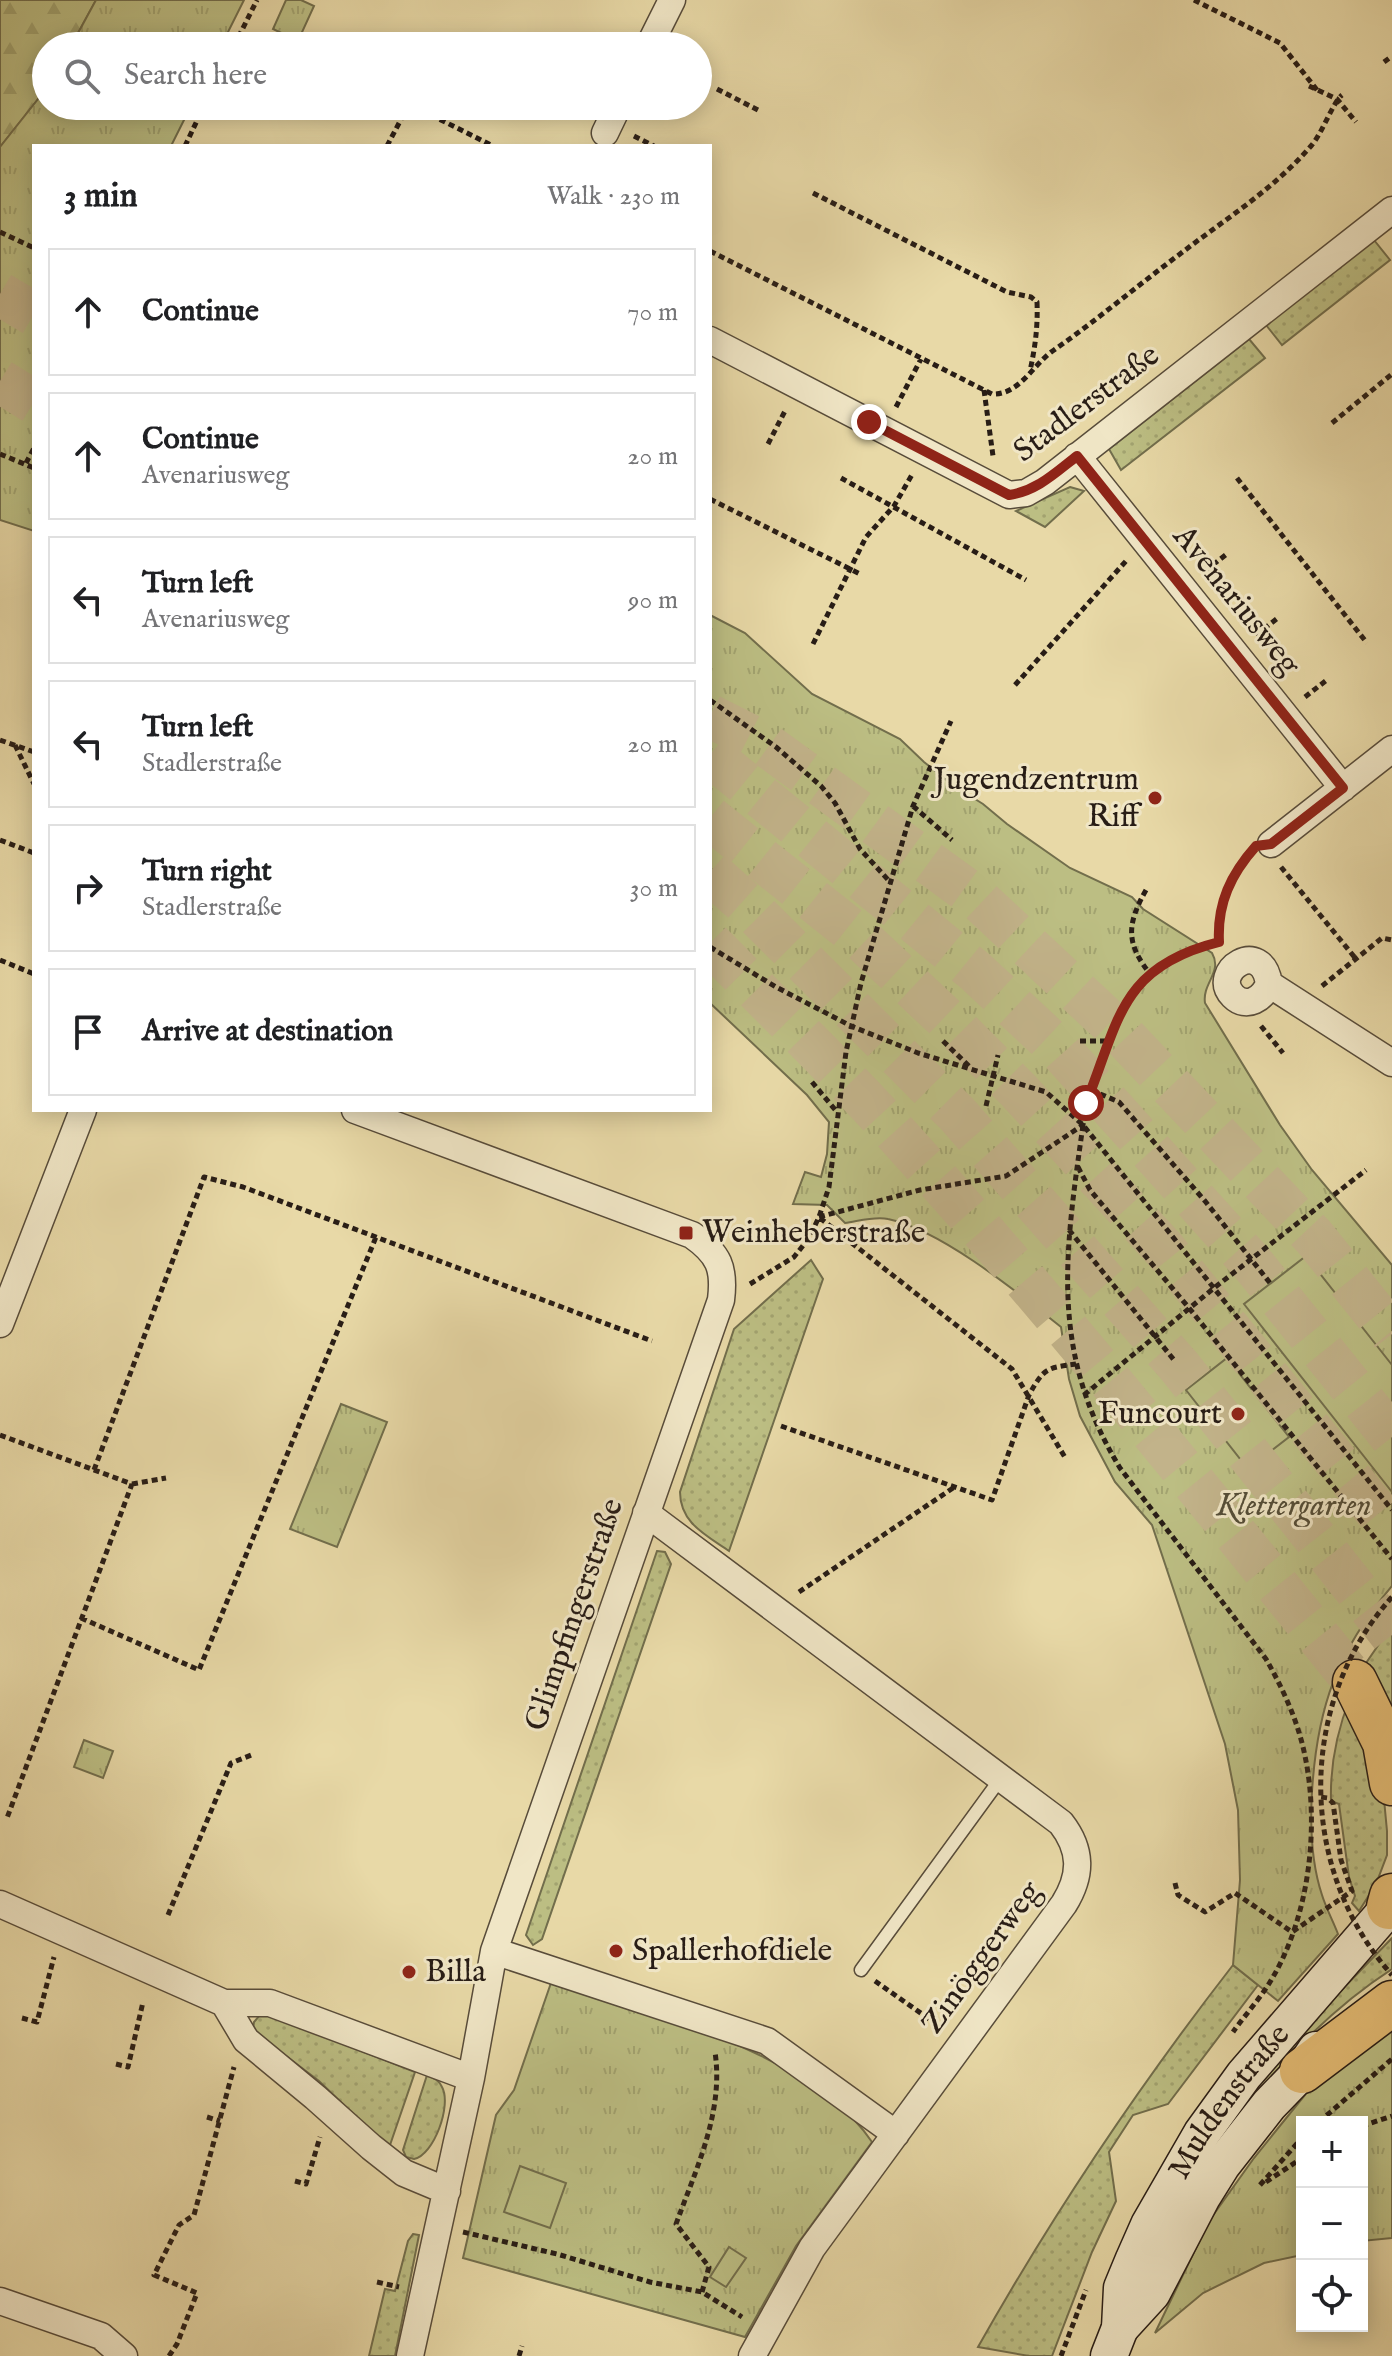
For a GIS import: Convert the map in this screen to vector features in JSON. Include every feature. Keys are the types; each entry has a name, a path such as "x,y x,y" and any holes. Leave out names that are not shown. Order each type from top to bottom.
{"highway":[{"path":"1392,1719 1382,1705 1355,1682 1385,1743 1392,1783"},
{"path":"1302,2071 1392,2003"}],"main road":[{"name":"Muldenstraße","path":"1115,2342 1122,2288 1134,2259 1156,2213 1202,2133 1244,2075 1391,1902"},
{"name":"Muldenstraße","path":"1115,2342 1152,2293 1222,2165 1269,2105 1302,2071 1332,2027 1392,1978"}],"street":[{"path":"656,32 672,0"},
{"path":"616,132 617,120"},
{"name":"Stadlerstraße","path":"712,341 1009,495 1026,493 1045,482 1392,210"},
{"name":"Avenariusweg","path":"1077,456 1343,788"},
{"path":"1276,855 1343,788 1392,749"},
{"path":"1269,984 1392,1063"},
{"path":"0,1324 82,1112"},
{"path":"360,1112 692,1235 707,1245 718,1260 723,1277 721,1300"},
{"name":"Glimpfingerstraße","path":"410,2356 471,2078 494,1951 721,1300"},
{"name":"Zinöggerweg","path":"646,1513 1061,1823 1072,1837 1078,1854 1078,1872 1073,1889 812,2248 752,2356"},
{"path":"0,1904 224,2003 270,2003 471,2078"},
{"path":"494,1951 767,2041 896,2134"},
{"path":"224,2003 246,2040 371,2147 404,2173 447,2191"},
{"path":"0,2301 101,2336 124,2356"}],"lane":[{"path":"861,1970 1001,1778"}],"path":[{"path":"241,32 257,0"},
{"path":"1194,0 1280,43 1317,90"},
{"path":"1384,62 1392,56"},
{"path":"1309,86 1340,97 1356,122"},
{"path":"717,89 758,110"},
{"path":"712,252 992,394 1004,394 1047,354 1246,206 1312,146 1340,97"},
{"path":"186,144 197,120"},
{"path":"388,144 402,120"},
{"path":"439,120 489,144"},
{"path":"616,132 649,144"},
{"path":"813,193 1007,292 1031,297 1037,302 1038,316 1030,372"},
{"path":"0,232 32,247"},
{"path":"893,413 921,359"},
{"path":"1332,423 1392,374"},
{"path":"983,389 994,464"},
{"path":"768,444 790,401"},
{"path":"26,463 32,452"},
{"path":"0,454 32,467"},
{"path":"813,644 866,537 894,506 918,465"},
{"path":"841,478 1026,580"},
{"path":"1237,478 1367,643"},
{"path":"712,500 860,574"},
{"path":"1198,577 1228,553"},
{"path":"1015,685 1131,555"},
{"path":"1249,640 1279,617"},
{"path":"1298,702 1328,679"},
{"path":"712,701 776,747 821,786 835,803 860,849 891,883"},
{"path":"721,1300 775,1271 794,1257 809,1238 819,1217 829,1187 851,1026 913,806 951,721"},
{"path":"0,740 32,751"},
{"path":"15,745 32,780"},
{"path":"913,806 952,840"},
{"path":"0,840 32,852"},
{"path":"1219,942 1225,892 1233,875 1256,846 1276,855 1356,959"},
{"path":"1146,890 1132,918 1131,933 1133,948 1151,975"},
{"path":"1325,995 1318,990 1382,938 1392,940"},
{"path":"1226,2043 1270,1982 1292,1932 1301,1901 1309,1851 1310,1806 1305,1757 1282,1687 1266,1659 1120,1468 1101,1436 1084,1395 1076,1364 1067,1271 1068,1229 1086,1103 1124,1005 1151,975 1181,954 1233,939"},
{"path":"712,948 776,987 851,1026 918,1053 1046,1092 1083,1125 1392,1510"},
{"path":"0,960 32,973"},
{"path":"943,1041 971,1069"},
{"path":"1080,1041 1108,1041"},
{"path":"986,1106 998,1055"},
{"path":"812,1082 838,1112"},
{"path":"1091,1090 1119,1102 1270,1283"},
{"path":"819,1217 920,1190 1006,1176 1083,1125"},
{"path":"1077,1166 1090,1190 1392,1559"},
{"path":"1084,1395 1214,1288 1366,1170"},
{"path":"94,1470 204,1177 243,1187 652,1341"},
{"path":"819,1217 1012,1369 1066,1459"},
{"path":"1068,1229 1174,1360"},
{"path":"81,1618 199,1670 376,1237"},
{"path":"781,1426 992,1500 1029,1395 1043,1372 1076,1364"},
{"path":"0,1435 132,1484 166,1478"},
{"path":"7,1818 132,1484"},
{"path":"774,1609 954,1487"},
{"path":"1392,1597 1357,1645 1332,1703 1322,1753 1320,1797 1324,1837 1339,1888 1366,1942 1392,1978"},
{"path":"168,1915 231,1763 254,1754"},
{"path":"1292,1932 1352,1891 1341,1860 1333,1803 1328,1798 1320,1797"},
{"path":"1175,1883 1178,1895 1205,1912 1235,1893 1292,1932"},
{"path":"22,2018 37,2022 54,1956"},
{"path":"861,1970 931,2020"},
{"path":"116,2064 128,2067 143,2002"},
{"path":"702,2292 709,2267 676,2224 709,2130 716,2097 717,2064 713,2037"},
{"path":"169,2356 177,2344 197,2293 154,2275 179,2225 194,2215 236,2058"},
{"path":"1326,2116 1392,2059"},
{"path":"1368,2124 1392,2116"},
{"path":"207,2117 220,2121"},
{"path":"295,2181 306,2184 323,2124"},
{"path":"1296,2145 1260,2185 1296,2162"},
{"path":"462,2232 557,2254 650,2282 702,2292 754,2325"},
{"path":"1061,2356 1089,2283"},
{"path":"519,2356 522,2346"}],"green space":[{"path":"0,0 96,0 79,32 32,32 32,107 0,147"},
{"path":"96,0 244,0 228,32 79,32"},
{"path":"286,0 301,0 314,6 302,32 273,29"},
{"path":"32,107 32,120 184,120 172,144 32,144 32,530 0,520 0,147"},
{"path":"1374,240 1390,260 1282,345 1266,325"},
{"path":"1249,339 1265,358 1121,470 1109,449"},
{"path":"1070,487 1084,491 1045,527 1016,511"},
{"name":"Klettergarten","path":"712,616 745,633 812,694 900,739 954,786 1070,868 1132,897 1143,909 1212,953 1215,966 1206,989 1205,1003 1280,1125 1312,1170 1392,1265 1392,1586 1357,1634 1344,1658 1333,1682 1319,1734 1312,1792 1312,1844 1318,1882 1338,1934 1278,2001 1233,1965 1240,1880 1238,1810 1225,1744 1152,1525 1115,1482 1080,1416 1069,1379 1061,1327 978,1264 909,1225 883,1218 845,1223 827,1205 793,1204 805,1172 821,1177 827,1154 829,1122 807,1095 712,1005"},
{"path":"1306,1256 1392,1365 1392,1492 1244,1304"},
{"path":"811,1260 823,1279 729,1551 689,1520 681,1503 680,1492 734,1329"},
{"name":"Funcourt","path":"1227,1358 1289,1437 1248,1469 1186,1390"},
{"path":"341,1404 387,1422 337,1547 290,1529"},
{"path":"657,1551 665,1552 671,1564 542,1939 533,1945 526,1935"},
{"path":"1392,1625 1392,1707 1362,1669"},
{"path":"1350,1698 1380,1757 1387,1831 1387,1855 1376,1884 1359,1911 1352,1903 1355,1896 1349,1877 1339,1804 1331,1801 1335,1749"},
{"path":"84,1740 113,1751 103,1778 74,1767"},
{"path":"1392,1938 1392,1969 1339,2008 1293,2053 1210,2152 1257,2084 1300,2033"},
{"path":"1233,1965 1258,1985 1168,2104 1133,2115 1109,2152 1116,2201 1092,2252 1052,2356 1029,2356 978,2347 1036,2248 1098,2152"},
{"path":"552,1980 727,2040 771,2061 811,2084 845,2111 872,2142 796,2246 745,2337 463,2258 496,2115 514,2090"},
{"path":"260,2015 270,2015 415,2072 389,2148 319,2081 257,2034 253,2029 254,2022"},
{"path":"1392,2015 1392,2238 1368,2240 1368,2116 1296,2116 1296,2256 1264,2263 1203,2293 1155,2333 1209,2221 1254,2158 1313,2085"},
{"path":"427,2075 441,2085 445,2105 434,2139 428,2149 414,2159 406,2157 403,2150"},
{"path":"520,2166 566,2183 550,2228 504,2212"},
{"path":"413,2234 419,2235 395,2356 369,2356 385,2289 395,2291 408,2241"},
{"path":"729,2247 746,2258 726,2287 710,2277"}],"tunnel":[{"path":"0,294 32,313"},
{"path":"0,381 32,401"},
{"path":"712,717 765,744 976,897 1117,1029 1314,1237 1392,1334"},
{"path":"712,757 975,971 1061,1051 1251,1262 1392,1437"},
{"path":"712,820 858,936 1019,1091 1165,1250 1392,1530"},
{"path":"712,874 957,1114 1179,1366 1392,1635"},
{"path":"712,945 848,1082 952,1196 1128,1402 1355,1682"}],"place":[{"name":"Jugendzentrum Riff","path":"1155,798"},
{"name":"Weinheberstraße","path":"686,1233"},
{"name":"Funcourt","path":"1238,1414"},
{"name":"Spallerhofdiele","path":"616,1951"},
{"name":"Billa","path":"409,1972"}],"route":[{"path":"869,422 1009,495 1026,493 1077,456 1343,788 1271,844 1256,846 1246,858 1225,892 1219,942 1181,954 1163,965 1129,997 1119,1013 1086,1103"}]}
